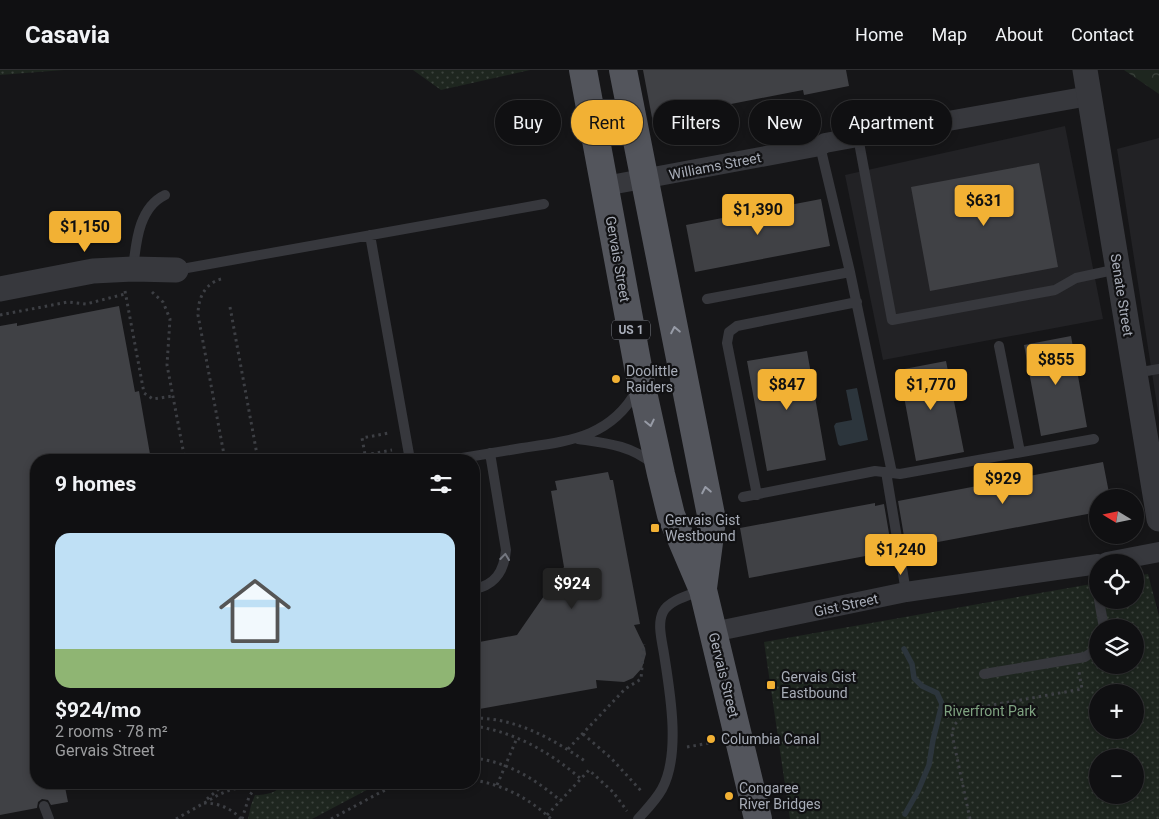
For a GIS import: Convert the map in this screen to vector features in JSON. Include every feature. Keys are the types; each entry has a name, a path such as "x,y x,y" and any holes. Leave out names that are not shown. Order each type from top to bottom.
{"main road":[{"name":"Gervais Street","path":"583,70 641,383 661,474 671,515 703,590 758,819"},
{"name":"Gervais Street","path":"623,70 712,520 703,590"}],"street":[{"name":"Senate Street","path":"1085,70 1118,269 1147,371 1159,519"},
{"name":"Williams Street","path":"952,120 1090,96"},
{"name":"Williams Street","path":"605,186 820,146 831,142"},
{"path":"0,289 93,271 129,279 176,270"},
{"name":"Gist Street","path":"1144,555 1159,552"},
{"name":"Gist Street","path":"713,632 906,592 1089,565"}],"lane":[{"path":"859,145 892,320 1055,290 1076,278 1118,269"},
{"path":"820,146 857,302 889,472 906,592"},
{"path":"129,279 140,226 151,207 165,195"},
{"path":"176,270 544,204"},
{"path":"370,235 409,454"},
{"path":"708,299 850,272"},
{"path":"757,495 727,343 729,332 737,326 857,302"},
{"path":"999,346 1020,452"},
{"path":"480,455 577,439 607,425 623,411 641,383"},
{"path":"577,439 629,449 644,457 661,474"},
{"path":"743,497 875,471 900,474 1094,439"},
{"path":"480,588 495,580 503,567 506,550 490,453"},
{"path":"638,819 662,789 671,762 669,683 660,631 660,619 663,611 670,604 703,590"},
{"path":"984,674 1085,658 1089,655"},
{"path":"44,806 49,819"}],"path":[{"path":"223,278 213,282 204,291 199,304 198,315 224,454"},
{"path":"129,279 125,294 144,393 154,399 173,396"},
{"path":"149,291 161,298 170,319 167,366 184,454"},
{"path":"0,315 68,302 86,304 125,294"},
{"path":"230,306 257,454"},
{"path":"365,454 362,438 389,433 393,454"},
{"path":"370,454 392,450"},
{"path":"568,749 625,689 641,679 644,644"},
{"path":"970,819 958,768 952,730 957,722 970,709 1082,690 1078,669"},
{"path":"480,718 489,718 530,729 568,749 585,761"},
{"path":"480,727 517,738 548,753 581,779"},
{"path":"583,734 611,758 629,778"},
{"path":"498,785 517,738"},
{"path":"672,750 716,742"},
{"path":"480,760 506,766 533,779 561,801"},
{"path":"547,815 589,770 613,792 628,812"},
{"path":"480,781 498,785 526,799 551,819"},
{"path":"202,803 219,789"},
{"path":"176,819 202,803 234,789"},
{"path":"202,803 217,804 241,819 249,798 255,789"},
{"path":"331,819 387,789"}],"shaded area":[{"path":"1065,126 1103,319 883,360 845,175"},
{"path":"1159,138 1159,418 1117,149"},
{"path":"857,388 868,440 840,446 834,426 836,423 852,420 846,390"}],"green space":[{"path":"0,70 64,70 0,75"},
{"path":"413,70 530,70 441,90"},
{"path":"1124,70 1159,70 1159,94"},
{"name":"Riverfront Park","path":"1148,574 1159,616 1159,819 790,819 764,642 1089,584 1089,609 1144,609 1144,575"},
{"path":"278,789 369,789 312,819 248,819 255,795 271,793"}],"building":[{"path":"643,70 846,70 849,86 804,95 803,90 739,102 739,100 653,100 653,123"},
{"path":"1039,163 1058,267 930,291 911,187"},
{"path":"821,199 830,246 695,272 686,225"},
{"path":"119,306 135,392 139,391 150,454 30,454 30,789 65,789 68,802 51,805 48,800 42,799 38,802 37,808 0,815 0,326 17,323 17,326"},
{"path":"1071,336 1087,427 1041,436 1024,345"},
{"path":"807,351 826,460 767,471 747,361"},
{"path":"946,361 964,452 916,461 899,370"},
{"path":"1103,462 1108,489 1089,489 1089,514 906,548 898,501"},
{"path":"608,472 610,480 613,480 640,624 634,625 646,654 642,668 633,678 624,682 596,680 597,688 480,709 480,642 517,635 564,567 551,491 557,490 555,481"},
{"path":"875,503 875,506 884,504 892,551 749,578 740,528"}],"waterway":[{"path":"904,649 912,664 914,678 922,686 937,693 942,704 929,765 918,791 905,814"}],"place":[{"name":"Doolittle Raiders","path":"616,379"},
{"name":"Gervais Gist Westbound","path":"655,528"},
{"name":"Gervais Gist Eastbound","path":"771,685"},
{"name":"Columbia Canal","path":"711,739"},
{"name":"Congaree River Bridges","path":"729,796"}]}
